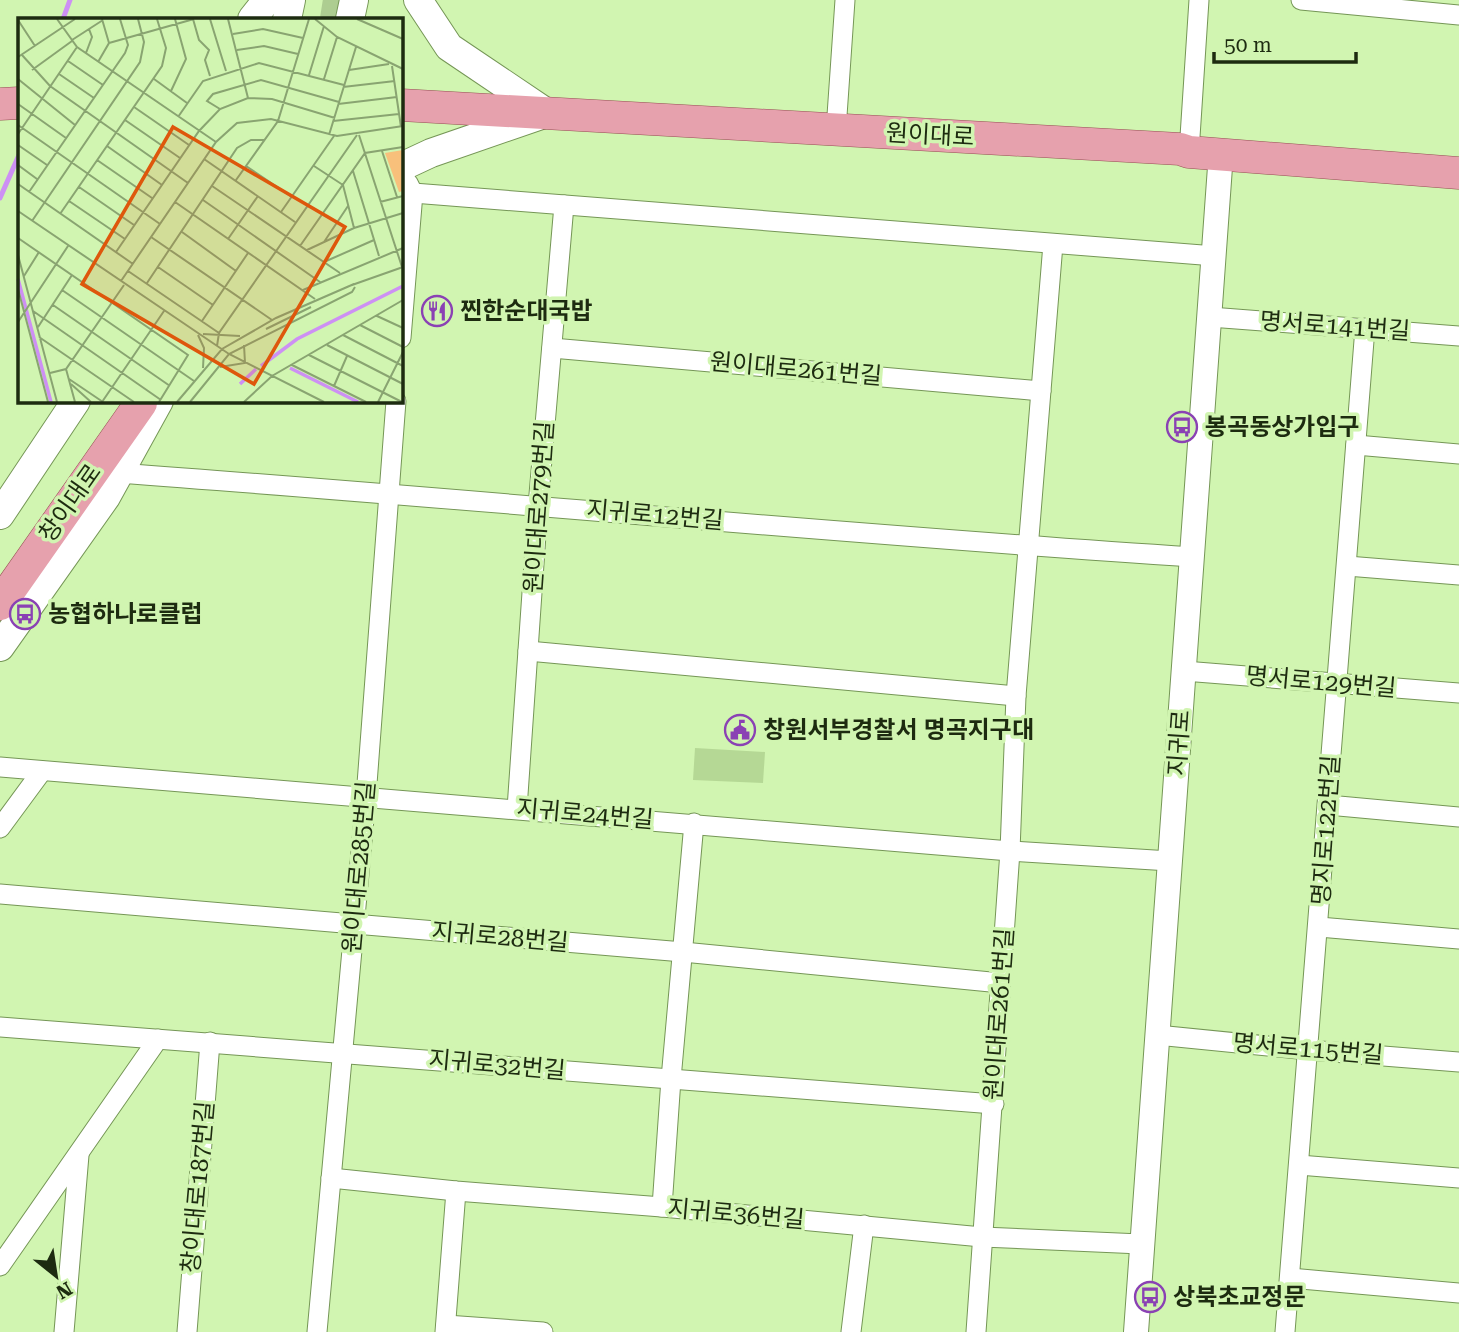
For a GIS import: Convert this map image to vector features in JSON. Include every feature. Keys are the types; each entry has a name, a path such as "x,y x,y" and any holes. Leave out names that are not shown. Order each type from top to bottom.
{"main road":[{"path":"253,18 267,0"},
{"path":"287,18 291,0"},
{"path":"350,18 354,0"},
{"path":"418,0 449,47 547,113"},
{"path":"0,104 18,103"},
{"name":"원이대로","path":"402,105 1180,149 1189,152 1459,173"},
{"path":"402,167 430,153 547,113"},
{"path":"0,515 75,402"},
{"name":"창이대로","path":"0,573 139,402"},
{"name":"창이대로","path":"0,604 139,402"},
{"path":"0,647 106,497 140,402"}],"street":[{"path":"836,130 845,0"},
{"path":"1189,152 1199,0"},
{"path":"1301,0 1459,15"},
{"name":"지귀로","path":"1136,1332 1222,153"},
{"path":"402,169 413,193 402,326"},
{"path":"413,193 1215,256"},
{"name":"원이대로279번길","path":"517,809 538,506 564,205"},
{"name":"원이대로261번길","path":"976,1332 1010,851 1016,696 1053,244"},
{"name":"명서로141번길","path":"1210,317 1459,335"},
{"name":"명지로122번길","path":"1285,1332 1365,328"},
{"name":"원이대로261번길","path":"552,348 1041,391"},
{"name":"원이대로285번길","path":"317,1332 366,797 396,402"},
{"path":"1356,445 1459,454"},
{"name":"지귀로12번길","path":"117,472 388,492 1027,547 1192,558"},
{"path":"1347,566 1459,575"},
{"path":"528,651 1016,696"},
{"name":"명서로129번길","path":"1184,671 1459,693"},
{"name":"지귀로24번길","path":"0,767 1010,851 1170,861"},
{"path":"0,828 42,771"},
{"path":"1328,806 1459,817"},
{"path":"662,1207 694,823"},
{"name":"지귀로28번길","path":"0,894 683,952 1001,983"},
{"path":"1319,927 1459,939"},
{"name":"지귀로32번길","path":"2,1031 210,1042 994,1104"},
{"name":"명서로115번길","path":"1157,1035 1459,1062"},
{"path":"0,1266 158,1039"},
{"name":"창이대로187번길","path":"187,1332 210,1042"},
{"path":"64,1332 79,1153"},
{"path":"1299,1166 1459,1178"},
{"name":"지귀로36번길","path":"331,1178 982,1237 1142,1244"},
{"path":"456,1191 445,1328 543,1332"},
{"path":"851,1332 864,1225"},
{"path":"1290,1278 1459,1293"}],"building":[{"path":"695,748 765,752 763,783 693,780"}],"waterway":[{"path":"63,18 70,0"},
{"path":"0,198 18,157"}],"tunnel":[{"path":"336,18 339,0"}],"place":[{"name":"찐한순대국밥","path":"437,311"},
{"name":"봉곡동상가입구","path":"1182,427"},
{"name":"농협하나로클럽","path":"25,614"},
{"name":"창원서부경찰서 명곡지구대","path":"740,730"},
{"name":"상북초교정문","path":"1150,1297"}]}
